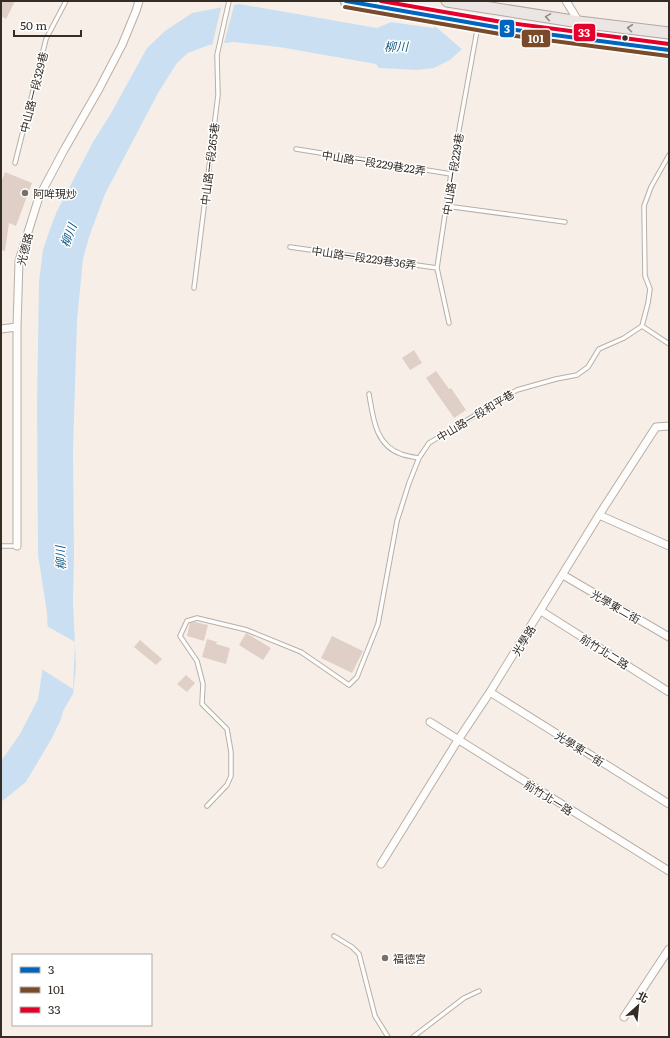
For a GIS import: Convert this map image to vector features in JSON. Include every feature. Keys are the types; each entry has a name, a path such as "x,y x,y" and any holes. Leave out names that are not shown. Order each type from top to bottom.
{"main road":[{"path":"346,1 501,28 582,40 669,50"},
{"path":"447,1 579,22 669,33"}],"street":[{"name":"光德路","path":"17,546 17,327 19,261 39,197 64,150 103,83 122,44 139,1"},
{"path":"566,1 579,22 582,40"},
{"path":"1,329 17,327"},
{"name":"光學路","path":"382,864 458,740 541,611 599,515 656,427 669,426"},
{"path":"599,515 669,546"},
{"name":"光學東二街","path":"563,575 669,637"},
{"name":"前竹北二路","path":"541,611 669,692"},
{"name":"光學東一街","path":"490,692 669,804"},
{"name":"前竹北一路","path":"430,722 669,871"},
{"path":"624,1017 669,950"}],"lane":[{"name":"中山路一段329巷","path":"16,163 46,38 66,1"},
{"name":"中山路一段265巷","path":"194,288 218,95 217,55 228,1"},
{"name":"中山路一段229巷","path":"448,323 437,268 451,174 478,24"},
{"name":"中山路一段229巷22弄","path":"296,149 451,174"},
{"path":"669,155 644,206 645,276 650,289 642,326 669,344"},
{"path":"446,206 565,222"},
{"name":"中山路一段229巷36弄","path":"290,247 437,268"},
{"name":"中山路一段和平巷","path":"207,806 227,786 231,776 231,752 227,729 202,704 203,684 197,661 180,636 187,621 196,618 246,630 300,652 349,685 357,678 378,624 397,521 419,458 429,443 517,390 556,379 577,376 588,367 599,349 624,338 642,326"},
{"path":"369,394 374,426 385,444 399,453 419,458"},
{"path":"1,546 17,546"},
{"path":"334,936 352,947 359,954 375,1016 388,1037"},
{"path":"413,1037 464,998 479,991"}],"water":[{"name":"柳川","path":"473,1 516,1 450,60 434,68 416,70 379,68 376,64 279,47 234,42 209,45 188,53 177,63 158,93 105,194 89,237 83,259 77,321 73,450 73,602 76,667 73,694 63,711 52,738 26,782 1,802 1,761 20,734 38,699 48,634 47,613 38,555 37,405 39,281 43,250 57,211 93,142 110,115 147,48 165,31 192,13 239,4 377,28 391,22 433,28"}],"pier":[{"path":"469,1 518,1 464,51 435,26"},
{"path":"235,2 224,43 212,46 222,4"},
{"path":"45,625 75,642 73,689 40,668 46,633"}],"building":[{"path":"1,1 15,1 6,19 1,16"},
{"path":"5,172 32,183 16,226 9,223 5,251 1,250 1,183"},
{"path":"414,350 422,363 410,370 402,358"},
{"path":"436,371 449,389 451,388 466,410 454,418 426,378"},
{"path":"195,622 208,625 204,641 187,636 190,623"},
{"path":"246,633 271,648 263,660 239,645"},
{"path":"332,636 363,651 352,673 321,658"},
{"path":"207,639 217,642 216,644 230,648 226,664 202,657"},
{"path":"140,640 162,659 156,665 134,647"},
{"path":"186,675 195,683 187,692 177,684"}],"transit line":[{"name":"3","path":"346,1 501,28 669,50"},
{"name":"33","path":"381,1 502,22 669,44"},
{"name":"101","path":"345,7 500,34 668,56"}],"place":[{"name":"阿哞現炒","path":"25,193"},
{"name":"福德宮","path":"385,958"}]}
